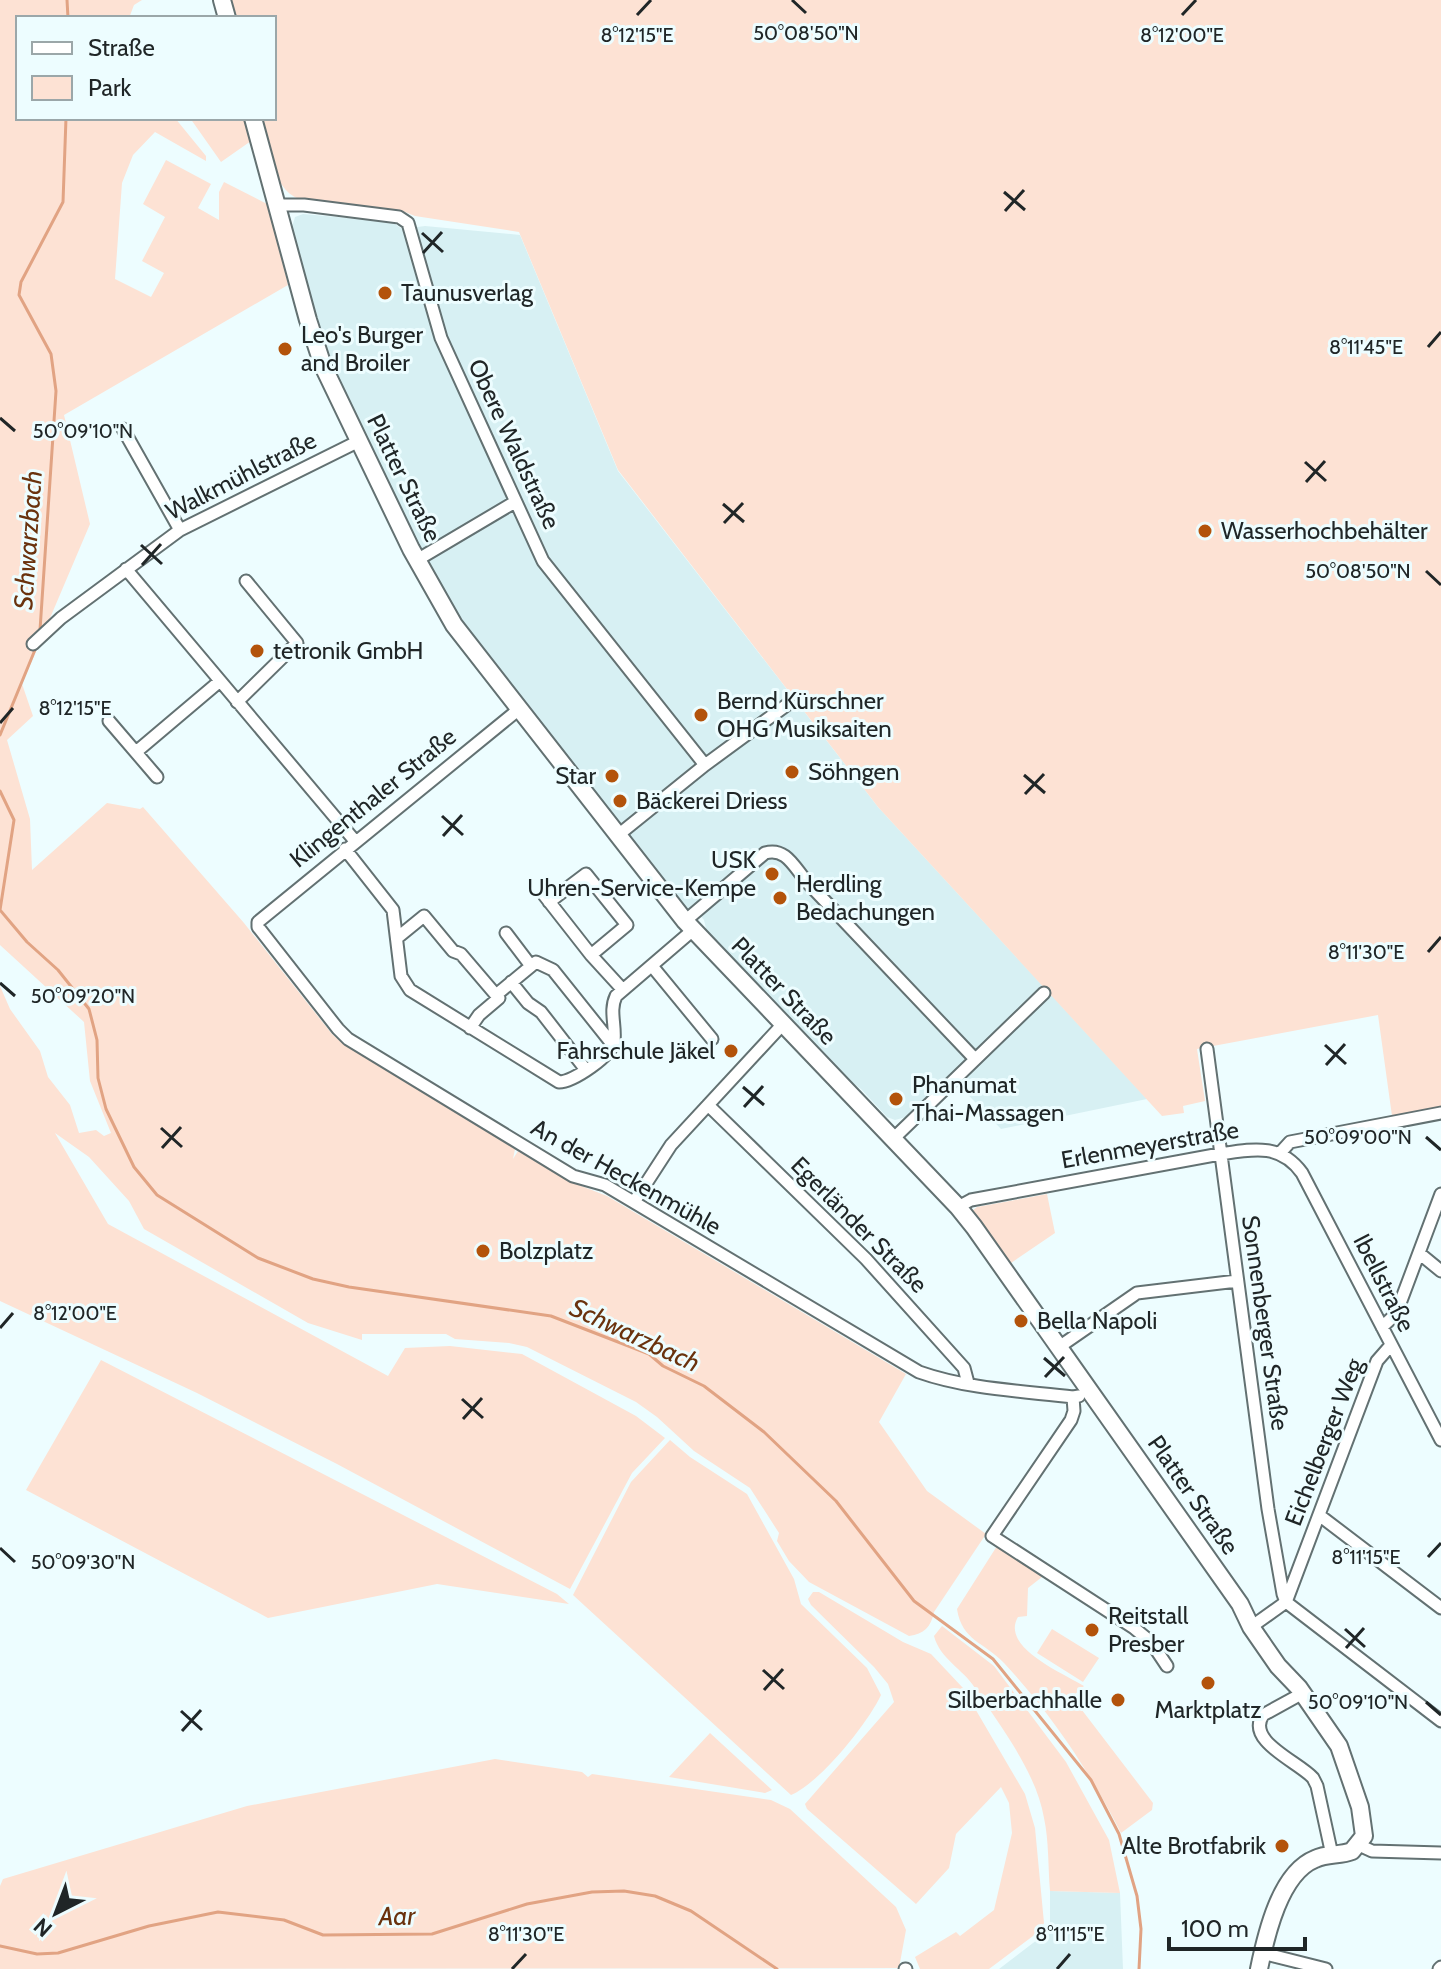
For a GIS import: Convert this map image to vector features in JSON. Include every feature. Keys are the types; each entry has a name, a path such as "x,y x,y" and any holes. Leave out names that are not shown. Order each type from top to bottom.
{"main road":[{"name":"Platter Straße","path":"254,120 315,344 417,560 454,625 689,926 958,1207 1240,1604 1251,1627 1282,1672 1303,1693 1331,1733 1346,1762 1365,1826 1359,1845"},
{"path":"1261,1961 1288,1883 1307,1863 1347,1853 1359,1845"}],"street":[{"name":"Obere Waldstraße","path":"278,205 304,205 399,217 408,223 438,330 543,561 705,765"},
{"path":"123,429 180,530"},
{"name":"Walkmühlstraße","path":"33,644 61,618 180,530 359,441"},
{"path":"417,560 515,502"},
{"path":"126,569 220,681 350,845 393,910 401,976 410,990 554,1080 568,1082 613,1045 612,1006 616,996 652,966 765,853 775,851 784,853 807,882 975,1059"},
{"path":"237,702 297,643 246,581"},
{"path":"136,752 220,681"},
{"path":"617,836 705,765 788,704"},
{"name":"Klingenthaler Straße","path":"258,922 518,710"},
{"path":"109,721 157,777"},
{"path":"591,955 627,925 586,874 546,898 591,955 623,990"},
{"path":"397,938 424,916 499,998 479,1015 470,1028"},
{"name":"An der Heckenmühle","path":"258,922 258,927 348,1039 573,1176 605,1185 919,1372 968,1383 1073,1397"},
{"path":"506,933 531,966"},
{"path":"496,995 536,962 553,970 613,1045"},
{"path":"652,966 712,1039"},
{"path":"511,982 528,1003 541,1012 586,1070"},
{"path":"893,1139 1044,993"},
{"path":"634,1202 664,1153 783,1024"},
{"name":"Sonnenberger Straße","path":"1207,1049 1268,1509 1286,1602"},
{"name":"Egerländer Straße","path":"708,1105 883,1276 964,1368 968,1383"},
{"name":"Erlenmeyerstraße","path":"958,1207 971,1200 1220,1154 1259,1148 1280,1153 1290,1142 1441,1113"},
{"name":"Ibellstraße","path":"1280,1153 1302,1173 1441,1440"},
{"path":"1382,1327 1396,1314 1441,1194"},
{"path":"1419,1253 1441,1271"},
{"path":"1059,1347 1137,1293 1237,1281"},
{"name":"Eichelberger Weg","path":"1286,1602 1377,1361 1391,1345"},
{"path":"1090,1390 1073,1397 1072,1417 992,1536 1134,1628 1151,1642 1167,1666"},
{"path":"1319,1515 1441,1608"},
{"path":"1251,1627 1286,1602 1441,1721"},
{"path":"1303,1693 1263,1715 1258,1730 1266,1741 1308,1773 1317,1786 1332,1855"},
{"path":"1359,1845 1372,1851 1441,1853"},
{"path":"1261,1961 1294,1960 1326,1969"}],"shaded area":[{"path":"303,214 392,222 402,229 425,226 520,235 618,471 878,807 1147,1099 1001,1129 949,1075 906,1117 895,1120 887,1117 861,1089 839,1073 708,937 704,920 693,907 686,909 522,706 446,601 328,360 311,308 292,227 295,217"},
{"path":"1050,1891 1120,1893 1123,1969 999,1969 1050,1930"}],"green space":[{"path":"0,0 142,0 134,5 130,16 16,16 16,120 177,120 206,156 206,161 155,132 133,155 122,183 115,279 151,297 164,273 142,261 165,217 143,204 166,160 211,184 198,208 219,220 219,192 224,182 269,205 288,285 64,415 90,524 22,684 33,716 7,740 30,819 32,870 107,803 143,807 244,923 342,1043 515,1149 513,1159 518,1151 566,1180 607,1196 906,1374 879,1422 927,1491 986,1534 934,1612 929,1626 919,1634 909,1636 809,1582 789,1561 777,1541 779,1533 750,1488 694,1451 636,1402 527,1347 455,1339 446,1334 362,1334 362,1340 308,1323 144,1229 129,1201 89,1157 55,1133 108,1224 388,1376 405,1348 450,1346 522,1354 636,1416 665,1438 632,1473 570,1589 197,1393 0,1301 0,986 10,1009 40,1051 48,1077 70,1105 79,1133 96,1130 104,1136 111,1133 90,1081 84,1022 0,945"},
{"path":"230,0 1441,0 1441,1107 1392,1116 1378,1015 1197,1049 1205,1101 1183,1106 1184,1113 1162,1116 878,807 618,470 519,232 415,216 400,210 299,199 290,193 282,185 272,164 261,120 276,120 276,16 234,16"},
{"path":"191,120 246,120 251,141 221,162"},
{"path":"1047,1194 1055,1233 1011,1263 972,1211 977,1207"},
{"path":"101,1360 557,1594 569,1604 437,1584 268,1618 26,1490"},
{"path":"670,1440 690,1457 747,1494 794,1579 801,1604 867,1668 881,1695 866,1721 842,1751 815,1778 791,1795 573,1595 631,1482"},
{"path":"997,1546 1042,1577 1028,1588 1027,1616 1018,1617 1015,1628 1018,1639 1036,1658 1084,1686 1072,1697 1153,1803 1152,1810 1121,1833 1054,1723 1004,1663 969,1635 960,1620 957,1609"},
{"path":"813,1592 819,1592 903,1642 931,1654 963,1688 1025,1794 1035,1828 1044,1923 1041,1930 989,1969 920,1969 915,1957 956,1932 960,1936 994,1910 1012,1833 1009,1803 1001,1787 956,1834 949,1868 916,1904 807,1809 805,1804 894,1702 888,1684 874,1667 811,1605 808,1599"},
{"path":"942,1626 994,1666 1066,1762 1109,1840 1120,1893 1050,1891 1046,1827 1034,1784 1016,1750 975,1688 937,1644 934,1636"},
{"path":"1052,1629 1099,1658 1083,1682 1037,1653"},
{"path":"710,1733 772,1790 765,1793 669,1777"},
{"path":"495,1759 582,1772 588,1777 592,1774 771,1800 790,1809 896,1907 906,1930 899,1968 0,1969 0,1886 3,1879 247,1806"}],"waterway":[{"name":"Schwarzbach","path":"67,0 68,16"},
{"name":"Schwarzbach","path":"40,630 56,391 51,354 19,295 21,282 63,202 66,120"},
{"name":"Schwarzbach","path":"0,735 37,645"},
{"name":"Schwarzbach","path":"0,791 14,820 0,910"},
{"name":"Schwarzbach","path":"0,910 27,942 58,970 89,1009 97,1040 98,1078 106,1109 134,1167 157,1195 258,1258 313,1279 551,1316 649,1354 663,1366 704,1386 764,1432 836,1501 914,1601 993,1659 1091,1780 1119,1834 1137,1896 1141,1929 1139,1969"},
{"name":"Aar","path":"0,1946 37,1954 58,1953 149,1926 218,1912 284,1920 323,1935 432,1934 527,1904 592,1892 624,1891 655,1896 691,1911 777,1969"}],"place":[{"name":"Taunusverlag","path":"385,293"},
{"name":"Leo's Burger and Broiler","path":"285,349"},
{"name":"Wasserhochbehälter","path":"1205,531"},
{"name":"tetronik GmbH","path":"257,651"},
{"name":"Bernd Kürschner OHG Musiksaiten","path":"701,715"},
{"name":"Söhngen","path":"792,772"},
{"name":"Star","path":"612,776"},
{"name":"Bäckerei Driess","path":"620,801"},
{"name":"USK Uhren-Service-Kempe","path":"772,874"},
{"name":"Herdling Bedachungen","path":"780,898"},
{"name":"Fahrschule Jäkel","path":"731,1051"},
{"name":"Phanumat Thai-Massagen","path":"896,1099"},
{"name":"Bolzplatz","path":"483,1251"},
{"name":"Bella Napoli","path":"1021,1321"},
{"name":"Reitstall Presber","path":"1092,1630"},
{"name":"Marktplatz","path":"1208,1683"},
{"name":"Silberbachhalle","path":"1118,1700"},
{"name":"Alte Brotfabrik","path":"1282,1846"}]}
